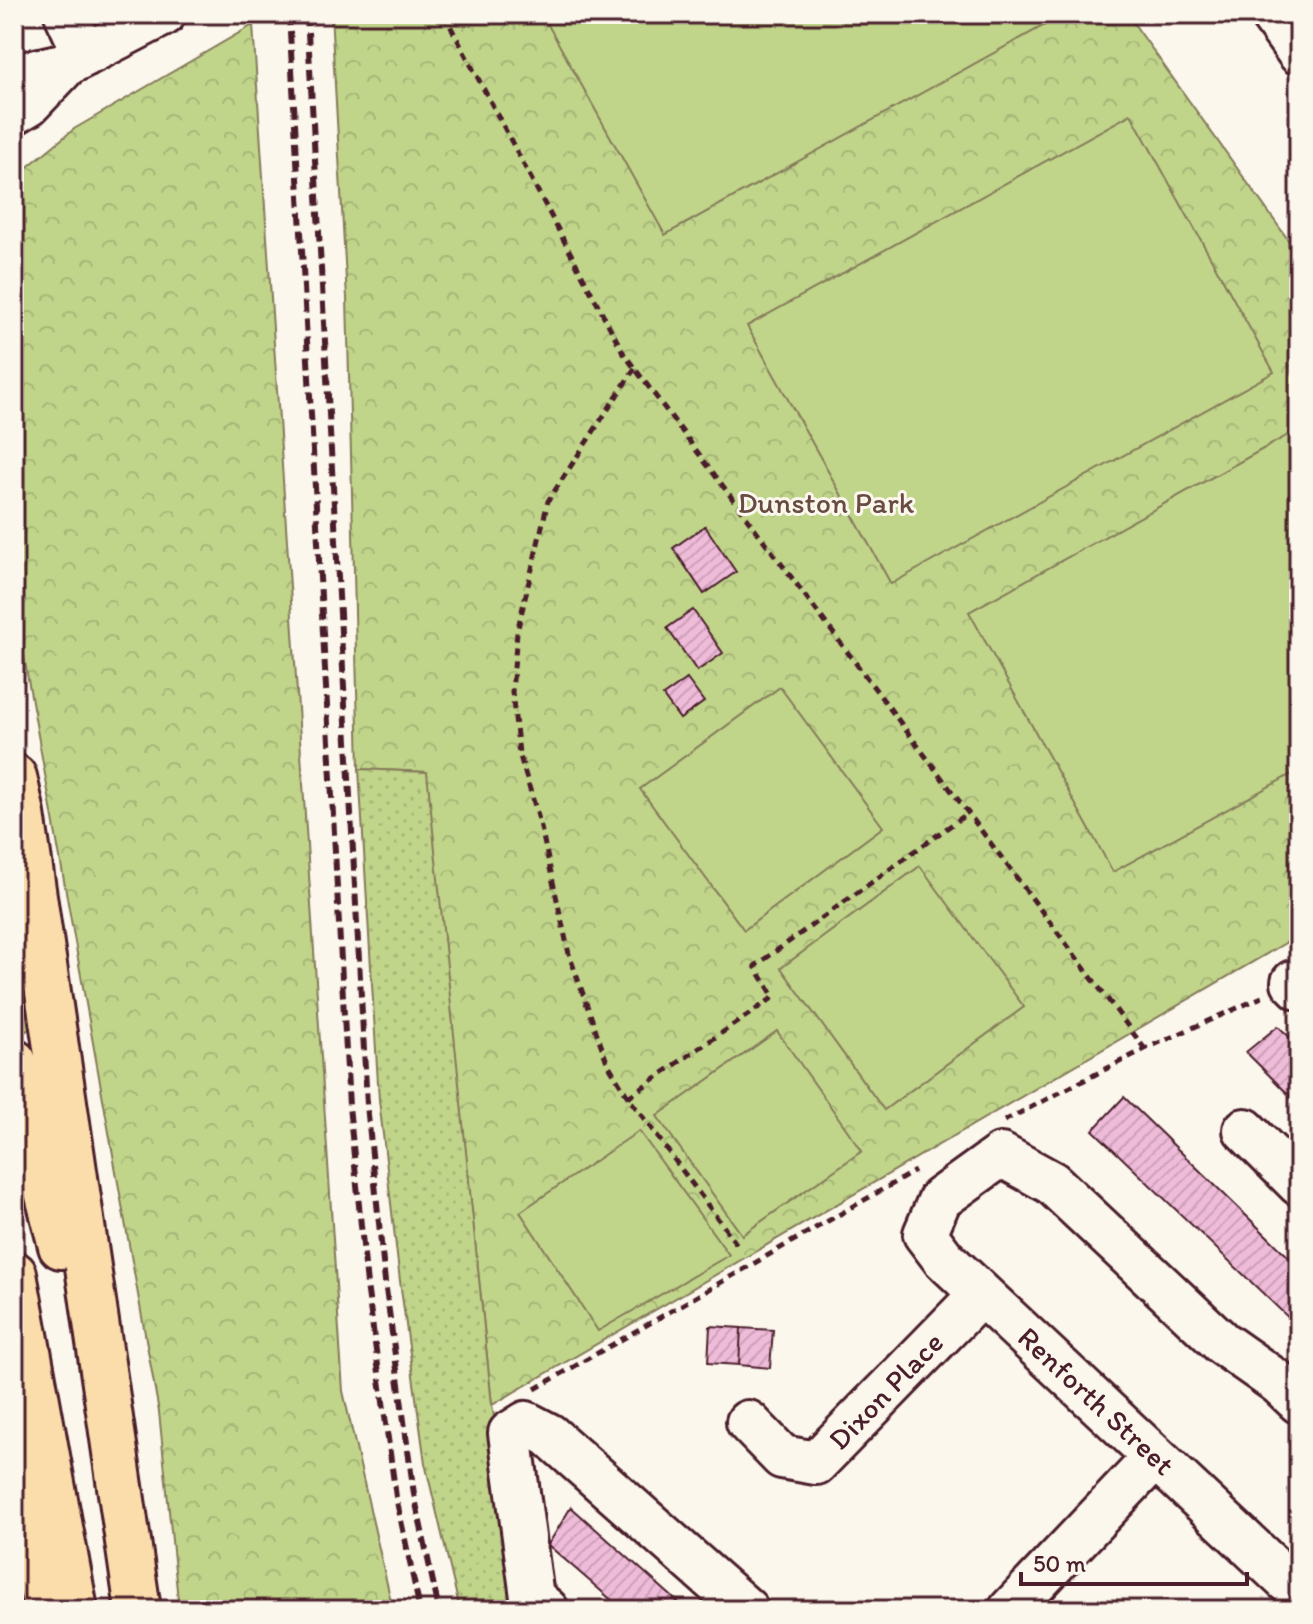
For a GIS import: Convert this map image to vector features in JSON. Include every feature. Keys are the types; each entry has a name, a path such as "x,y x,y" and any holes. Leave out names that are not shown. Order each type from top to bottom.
{"highway":[{"path":"14,777 25,830 138,1610"},
{"path":"14,1062 62,1252 138,1610"},
{"path":"14,1274 75,1610"},
{"path":"14,1469 47,1610"}],"street":[{"path":"66,14 76,59"},
{"path":"14,76 76,59 164,14"},
{"path":"1271,14 1299,53"},
{"path":"14,113 29,104 76,59"},
{"path":"1245,1130 1299,1184"},
{"path":"932,1183 1001,1155 1052,1183 1222,1343 1279,1383 1299,1402"},
{"name":"Renforth Street","path":"932,1183 925,1234 944,1259 1299,1592"},
{"name":"Dixon Place","path":"748,1422 782,1457 816,1463 981,1294"},
{"path":"539,1603 510,1433 526,1423 549,1435 747,1610"},
{"path":"1010,1610 1155,1457"}],"path":[{"path":"444,14 624,354 1145,1049"},
{"path":"635,368 548,501 517,632 512,692 519,753 540,823 569,954 607,1062 628,1097 738,1246"},
{"path":"628,1097 774,997 755,966 968,813"},
{"path":"992,1127 1145,1049 1296,985"},
{"path":"526,1423 524,1395 932,1183"}],"green space":[{"name":"Dunston Park","path":"331,14 1127,14 1299,255 1299,935 492,1405 426,772 359,769 347,298"},
{"path":"542,14 1046,14 1050,22 665,235"},
{"path":"253,25 343,1391 393,1610 179,1610 159,1412 14,601 14,178 74,129"},
{"path":"1131,114 1274,372 891,584 747,326"},
{"path":"1299,429 1299,770 1113,872 969,612"},
{"path":"780,687 883,827 744,930 640,789"},
{"path":"359,769 427,772 492,1405 529,1610 460,1610 425,1463 379,1100"},
{"path":"920,866 1024,1007 884,1110 781,968"},
{"path":"14,872 41,1023 24,1032 14,994"},
{"path":"777,1031 862,1151 742,1235 657,1116"},
{"path":"639,1131 729,1255 598,1331 520,1212"}],"building":[{"path":"705,526 736,572 704,594 673,548"},
{"path":"693,610 723,653 697,671 667,628"},
{"path":"687,679 704,702 680,719 663,696"},
{"path":"1278,1026 1299,1046 1299,1105 1246,1052"},
{"path":"1124,1097 1299,1267 1299,1328 1093,1130"},
{"path":"710,1326 741,1328 739,1365 708,1363"},
{"path":"741,1328 773,1330 770,1368 739,1365"},
{"path":"571,1507 687,1610 623,1610 548,1545"}],"railway":[{"path":"289,14 349,1106 367,1285 396,1497 420,1610"},
{"path":"307,14 367,1105 385,1282 414,1494 439,1610"}]}
